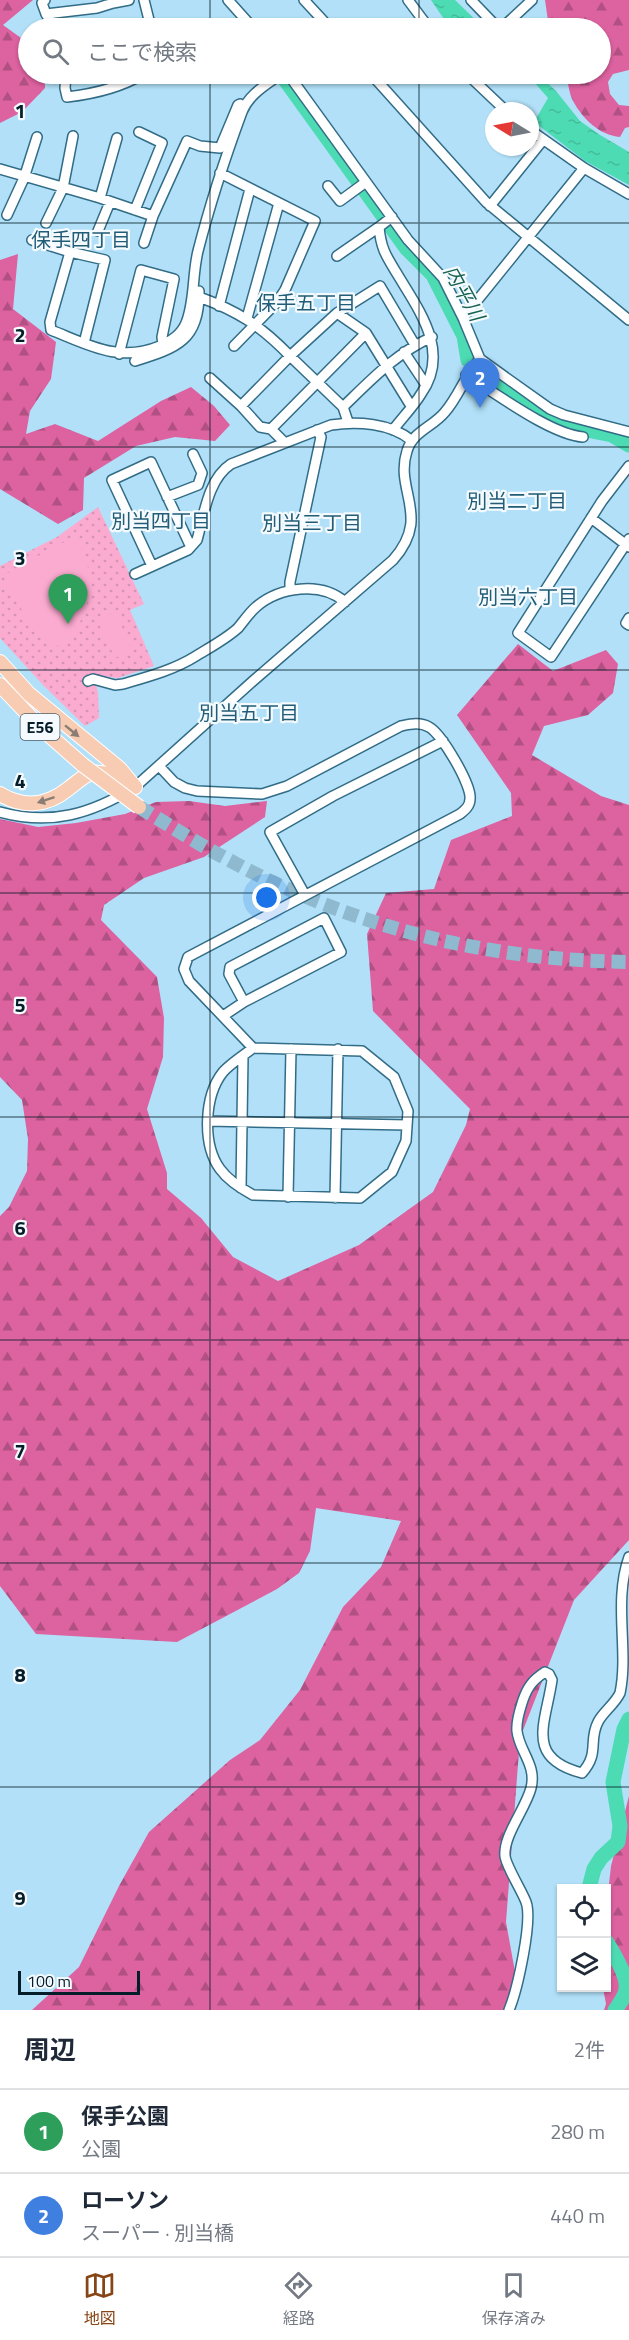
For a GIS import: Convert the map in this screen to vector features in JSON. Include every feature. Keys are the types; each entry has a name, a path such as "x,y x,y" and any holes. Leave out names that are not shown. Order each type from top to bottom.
{"highway":[{"path":"0,662 29,694 120,769 135,787"},
{"name":"E56","path":"0,685 41,728 83,765 139,807"},
{"path":"0,794 12,801 25,804 41,803 61,795 92,773 105,773 135,787"}],"street":[{"path":"45,0 42,3 49,18"},
{"path":"46,14 129,0"},
{"path":"144,0 148,18"},
{"path":"228,0 244,18"},
{"path":"304,0 321,18"},
{"path":"408,0 422,18"},
{"path":"471,0 490,18"},
{"path":"511,18 532,0"},
{"path":"66,84 67,98 91,94 121,84"},
{"path":"144,243 153,216 187,141 216,149 220,148 238,105 245,104 270,84"},
{"path":"290,84 363,184 386,222 408,240 443,278 463,318 478,361 550,409 564,415 629,432"},
{"path":"380,84 490,206 629,320"},
{"path":"478,84 497,102"},
{"path":"70,252 50,322 51,330 119,354 137,354 173,340 185,326 192,298 193,275 220,173 245,104"},
{"path":"135,210 162,143 139,132"},
{"path":"46,223 63,188 73,136"},
{"path":"7,215 24,178 37,137"},
{"path":"539,137 584,168 629,194"},
{"path":"100,198 117,138"},
{"path":"490,206 543,140"},
{"path":"463,318 584,168"},
{"path":"0,169 153,216"},
{"path":"220,173 315,221 278,301 250,320"},
{"path":"328,186 340,201 363,184"},
{"path":"219,306 250,189"},
{"path":"98,231 110,202"},
{"path":"234,346 250,320 279,203"},
{"path":"337,255 386,222"},
{"path":"386,222 381,247 423,316 432,337 434,350 433,363 426,385 393,430"},
{"path":"32,240 105,260 84,343"},
{"path":"119,354 141,270 174,279 162,337 164,345"},
{"path":"135,362 175,347 187,339 196,316 199,297 193,275"},
{"path":"241,406 290,356 337,313 380,286 415,345"},
{"path":"199,297 250,320 343,407 348,422"},
{"path":"337,313 366,333 411,406"},
{"path":"271,429 366,333"},
{"path":"343,407 387,364 415,345 432,337"},
{"path":"404,352 426,385"},
{"path":"0,812 26,818 58,818 114,800 135,787 393,560 401,551 412,521 412,507 404,466 411,440 446,412 468,373 478,361"},
{"path":"468,373 545,424 574,436 583,437"},
{"path":"210,378 260,427 271,429 285,443"},
{"path":"135,574 188,550 197,540 215,479 231,464 316,430 348,422 393,430 411,440"},
{"path":"290,590 321,437 316,430"},
{"path":"167,497 198,484 202,473 193,454"},
{"path":"152,566 112,480 151,462 189,543 192,545"},
{"path":"591,518 628,543 551,657 518,633 591,518 629,466"},
{"path":"88,681 93,679 115,685 123,684 183,663 237,629 256,608 270,597 290,590 304,589 336,594 345,602"},
{"path":"629,618 626,623 629,625"},
{"path":"159,766 174,782 197,791 262,794 287,786 401,726 416,723 428,726 438,733 470,793 468,807 460,814 188,957 184,969 185,976 253,1048"},
{"path":"305,895 270,832 333,796 444,741"},
{"path":"224,1016 244,1002 341,952 324,918 230,967 229,974 244,1002"},
{"path":"253,1048 362,1051 394,1077 408,1111 406,1141 392,1172 360,1198 253,1195 241,1188 220,1169 207,1137 209,1103 223,1072 253,1048"},
{"path":"288,1197 291,1049"},
{"path":"335,1198 338,1049"},
{"path":"241,1188 243,1056"},
{"path":"208,1120 407,1125"},
{"path":"509,2010 515,1996 529,1919 527,1905 505,1857 509,1840 531,1788 530,1761 517,1733 518,1718 530,1683 545,1672 549,1674 552,1680 542,1738 544,1747 549,1756 573,1771 582,1773 591,1763 597,1723 620,1694 626,1675 629,1657 625,1597 626,1567 629,1557"}],"shaded area":[{"path":"98,507 144,604 130,610 154,666 118,678 94,675 98,693 99,718 85,726 0,638 0,566 57,537"},
{"path":"79,540 88,569 88,599 77,627 68,638 55,647 38,634 5,585 6,574 61,543"},
{"path":"115,612 133,650 115,658 97,620"}],"green space":[{"path":"0,0 33,0 3,25 18,36 18,84 45,84 45,88 22,112 0,123"},
{"path":"545,0 629,0 629,70 613,74 611,77 611,18 548,18"},
{"path":"568,84 608,84 610,94 619,105 629,106 629,127 625,128 620,137 605,133 592,125 577,108"},
{"path":"18,254 13,309 56,342 51,379 30,411 26,434 55,424 98,441 161,401 191,387 214,406 230,425 215,441 175,437 136,446 84,478 83,510 58,524 0,489 0,260"},
{"path":"518,644 553,671 606,650 618,664 613,693 588,715 544,726 532,755 601,796 629,805 629,1540 574,1600 520,1738 506,1922 515,1972 508,2010 32,2010 79,1967 149,1832 230,1760 260,1740 300,1690 343,1607 381,1567 401,1521 316,1508 310,1551 299,1573 277,1589 177,1642 36,1634 0,1586 0,1216 9,1207 27,1171 28,1139 22,1100 0,1077 0,819 38,827 125,814 156,802 189,801 225,806 267,801 265,817 204,857 144,878 104,905 101,920 157,977 164,1018 163,1057 147,1109 167,1173 167,1189 201,1218 233,1257 278,1281 359,1245 433,1192 466,1125 470,1109 373,1011 367,934 386,893 434,889 451,840 512,816 511,793 457,715"},
{"path":"629,1796 629,2010 604,2010 606,2004 604,1992 611,1992 611,1884 609,1884 611,1866"}],"water":[{"path":"431,0 455,0 474,18 443,18"},
{"path":"536,84 549,84 580,121 629,152 629,185 585,161 539,126 539,113 548,98"}],"waterway":[{"name":"内平川","path":"288,84 407,249 433,275 464,336 468,360 487,377 546,417 567,426 612,435 629,445"},
{"name":"内平川","path":"590,1884 594,1869 601,1858 618,1842 620,1826 613,1782 624,1729 629,1719"},
{"name":"内平川","path":"611,1950 626,1984 625,1995 615,2010"}],"tunnel":[{"path":"139,807 217,854 276,884 373,922 473,947 524,955 629,962"}],"place":[{"name":"ローソン","path":"480,408"},
{"name":"保手公園","path":"68,624"}],"district":[{"name":"保手四丁目","path":"81,240"},
{"name":"保手五丁目","path":"306,303"},
{"name":"別当二丁目","path":"517,501"},
{"name":"別当四丁目","path":"161,521"},
{"name":"別当三丁目","path":"312,523"},
{"name":"別当六丁目","path":"528,597"},
{"name":"別当五丁目","path":"249,713"}]}
